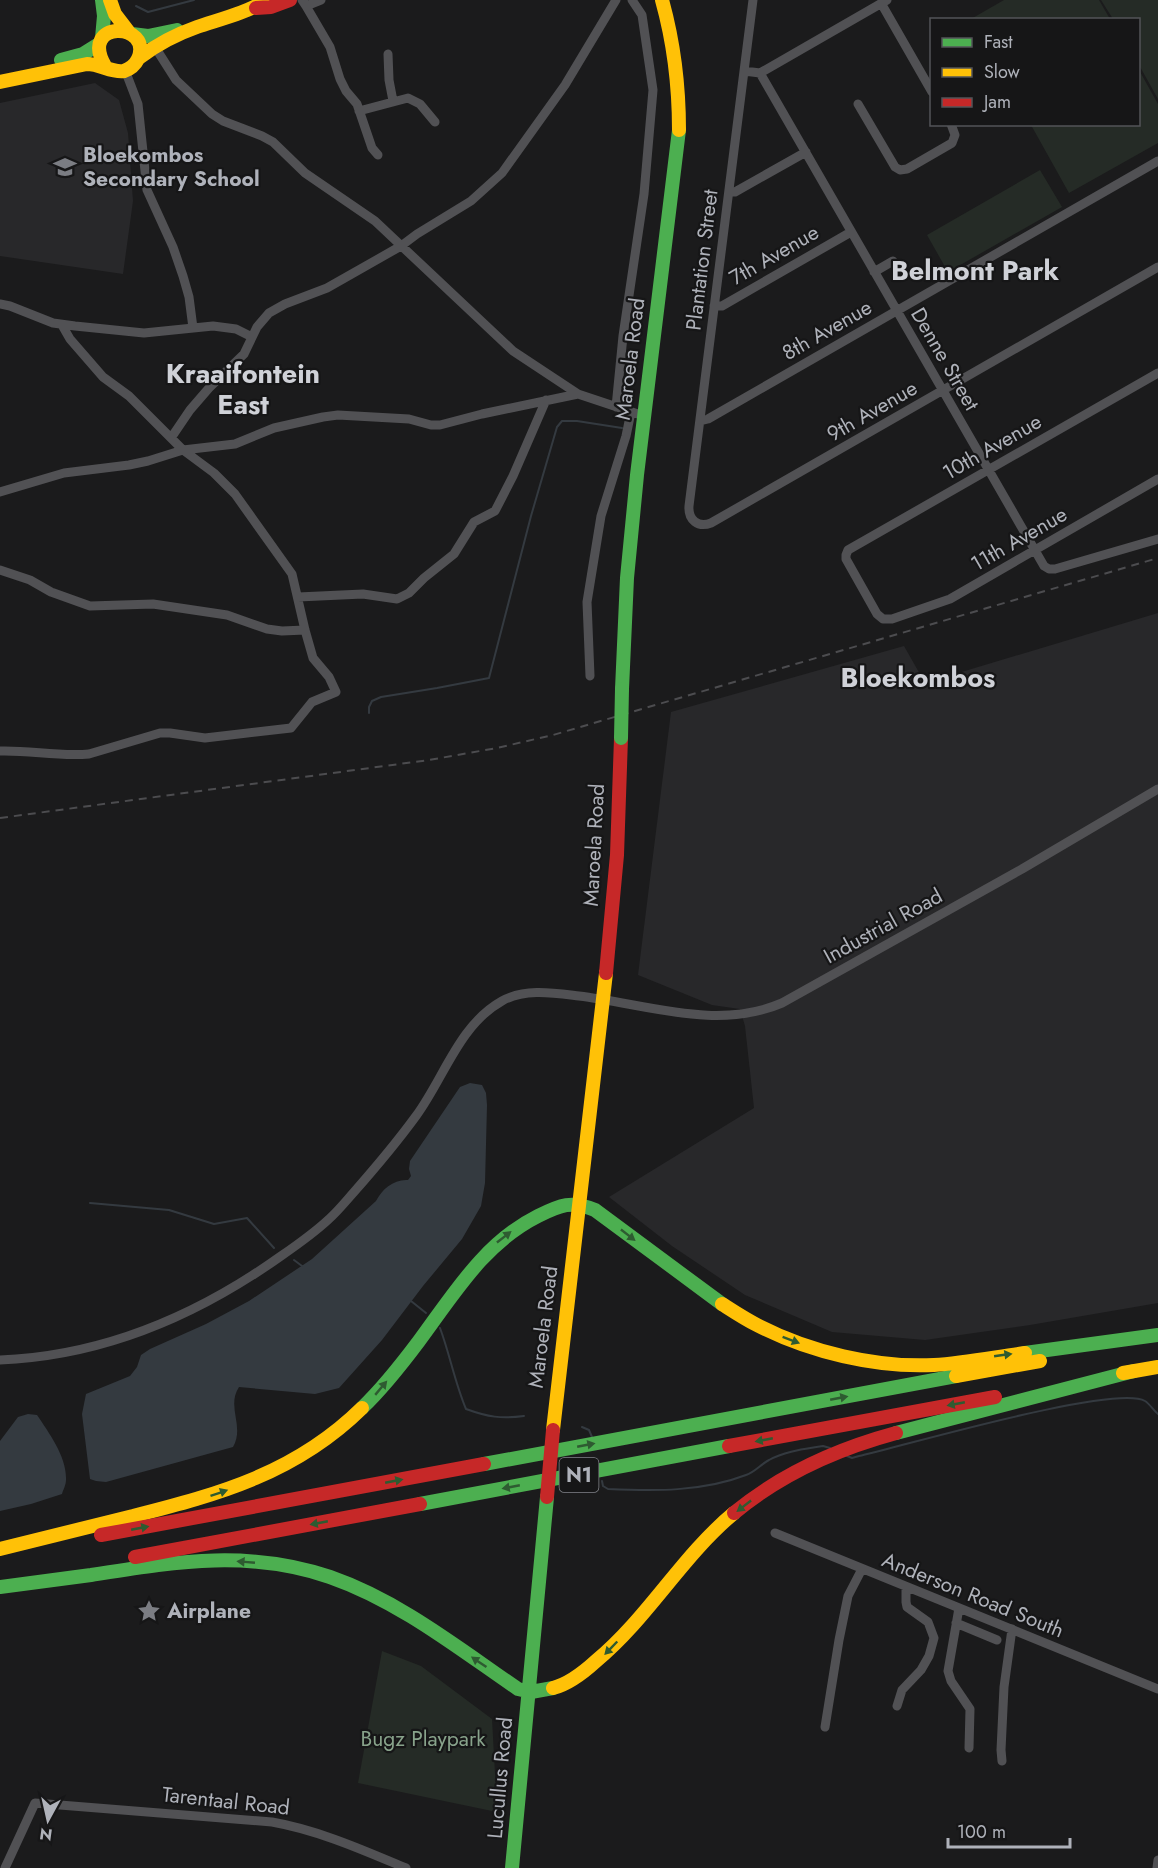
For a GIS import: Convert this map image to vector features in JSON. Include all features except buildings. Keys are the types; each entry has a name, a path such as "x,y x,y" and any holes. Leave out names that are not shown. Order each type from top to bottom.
{"main road":[{"path":"102,0 104,16 99,56 105,66"},
{"path":"110,0 115,14 139,45 139,58"},
{"path":"0,82 78,65 91,64 105,66 116,71 125,70 133,66 139,58 155,46 194,28 254,8 267,0"},
{"path":"254,8 271,7 290,0"},
{"name":"Maroela Road","path":"529,1693 553,1430 604,999 617,855 622,689 630,548 679,130 677,66 670,26 662,0"},
{"path":"0,73 76,56 101,41 108,33 116,30 148,36 194,28"},
{"path":"0,1549 217,1494 279,1467 329,1437 373,1398 492,1246 533,1218 562,1206 579,1204 596,1210 718,1302 756,1325 790,1340 850,1358 894,1364 934,1365 1158,1337"},
{"name":"N1","path":"0,1554 1158,1337"},
{"name":"N1","path":"0,1582 1158,1367"},
{"path":"0,1587 150,1565 204,1560 276,1564 346,1583 406,1613 518,1689 529,1693 547,1691 601,1659 626,1634 725,1521 753,1498 798,1470 837,1451 874,1439 1134,1371"},
{"name":"Lucullus Road","path":"512,1868 529,1693"}],"street":[{"path":"321,0 304,3 323,32 340,79 359,111 372,148 378,155"},
{"path":"171,438 190,410 209,388 244,354 257,327 269,314 285,304 336,283 401,246 471,201 502,173 565,85 616,0"},
{"path":"616,407 623,336 644,194 653,90 642,15 634,0"},
{"name":"Plantation Street","path":"695,522 688,510 753,0"},
{"path":"744,71 760,73 884,2 930,88"},
{"path":"155,46 176,80 212,114 273,142 305,173 375,221 502,342 578,394 645,416"},
{"path":"388,54 393,101"},
{"path":"125,70 138,104 147,190 180,267 189,297 192,327"},
{"name":"Denne Street","path":"760,73 1046,568 1055,569 1158,539"},
{"path":"359,111 408,99 420,104 435,122"},
{"path":"858,104 895,167 900,170 907,169 952,142 955,135 952,126"},
{"path":"729,191 735,192 806,152"},
{"name":"8th Avenue","path":"700,420 708,419 1158,161"},
{"name":"7th Avenue","path":"714,306 722,306 851,232"},
{"path":"874,272 894,261"},
{"name":"9th Avenue","path":"695,522 703,525 711,523 1158,267"},
{"path":"0,304 62,325 144,333 213,326 236,329 252,337"},
{"path":"0,751 78,755 89,754 160,733 205,738 291,728 312,702 336,692 329,677 313,658 288,566 251,518 236,494 214,473 183,450 129,396 103,377 70,339 62,325"},
{"name":"10th Avenue","path":"892,619 883,619 877,614 846,560 848,550 1158,373"},
{"path":"0,492 64,473 129,465 183,450 235,444 274,428 323,417 338,415 409,419 440,425 578,394"},
{"path":"298,597 363,594 397,599 409,593 454,554 474,522 495,511 500,504 546,400"},
{"path":"590,676 587,602 601,516 626,436 631,412"},
{"name":"11th Avenue","path":"892,619 950,599 1158,479"},
{"path":"0,570 30,580 51,592 90,606 153,604 226,615 267,629 305,630"},
{"name":"Industrial Road","path":"0,1360 65,1352 114,1340 173,1318 229,1290 272,1262 330,1219 400,1137 428,1100 472,1025 485,1012 503,1000 537,992 604,999 726,1017 753,1013 774,1006 1016,872 1158,789"},
{"name":"Anderson Road South","path":"775,1533 1158,1689"},
{"path":"825,1727 848,1596 862,1569"},
{"path":"897,1706 902,1690 921,1670 929,1656 934,1638 928,1622 907,1607 906,1587"},
{"path":"959,1608 948,1671 951,1681 970,1709 969,1748"},
{"path":"956,1623 997,1640"},
{"path":"1002,1761 1004,1687 1012,1629"},
{"name":"Tarentaal Road","path":"5,1868 35,1803 272,1822 320,1834 406,1868"},
{"path":"1157,1868 1158,1860"}],"shaded area":[{"name":"Bloekombos Secondary School","path":"95,83 119,100 128,133 133,201 123,274 0,256 0,103"},
{"path":"1158,613 1158,1303 925,1340 832,1332 745,1295 672,1246 609,1197 754,1108 745,1026 740,1009 712,1005 638,975 671,712 904,646 925,683"},
{"path":"470,1083 482,1085 486,1093 485,1183 481,1206 462,1239 382,1340 339,1388 315,1394 239,1387 234,1402 237,1432 233,1447 106,1482 90,1479 82,1414 86,1394 130,1376 137,1367 141,1355 150,1349 206,1324 249,1301 312,1259 376,1201 385,1189 398,1181 408,1180 411,1176 410,1161 460,1087"},
{"path":"28,1414 37,1415 56,1446 66,1471 65,1486 62,1494 0,1511 0,1441 18,1417"}],"green space":[{"path":"1004,0 1099,0 1109,18 973,18"},
{"path":"1101,0 1158,0 1158,99 1140,67 1140,18 1112,18"},
{"path":"1140,72 1158,104 1158,143 1069,193 1032,126 1140,126"},
{"path":"1040,170 1062,207 948,272 927,235"},
{"name":"Bugz Playpark","path":"382,1651 421,1666 492,1719 497,1810 492,1811 358,1783"}],"waterway":[{"path":"136,6 148,12 194,0"},
{"path":"369,713 372,701 381,697 489,678 531,516 557,427 562,421 577,421 622,428"},
{"path":"90,1203 169,1210 214,1224 247,1218 274,1248"},
{"path":"294,1260 302,1266"},
{"path":"411,1301 426,1313"},
{"path":"440,1328 466,1409 495,1417 524,1416"},
{"path":"847,1456 852,1458 1007,1418 1094,1401 1126,1398 1145,1401 1158,1414"},
{"path":"582,1427 589,1430 592,1437"},
{"path":"602,1481 603,1486 608,1489 660,1490 712,1485 746,1475 769,1460 788,1452 823,1446 830,1448"}],"railway":[{"path":"0,818 429,760 497,748 553,735 1158,558"}],"traffic: fast":[{"path":"102,0 104,16 102,38"},
{"path":"132,34 148,36 177,30"},
{"path":"61,60 83,54 99,44"},
{"path":"622,689 627,578 637,475 679,130"},
{"path":"621,738 622,689"},
{"path":"362,1408 399,1367 471,1271 486,1255 519,1227 538,1216 566,1205 579,1205 595,1210 722,1304"},
{"path":"1025,1353 1158,1335"},
{"path":"896,1433 1134,1371"},
{"path":"484,1464 956,1376"},
{"path":"420,1504 729,1446"},
{"path":"512,1868 547,1497"},
{"path":"0,1587 152,1566 210,1561 269,1563 299,1568 355,1587 404,1612 518,1689 531,1692 553,1688"}],"traffic: slow":[{"path":"110,0 115,14 128,31"},
{"path":"139,58 182,33 242,12 267,0"},
{"path":"662,0 675,64 679,130"},
{"path":"0,82 87,64 124,71 138,59 140,47 136,38 117,31 108,33 101,40 99,51 105,66"},
{"path":"553,1430 606,973"},
{"path":"722,1304 777,1335 821,1350 866,1361 934,1365 1025,1353"},
{"path":"956,1376 1040,1361"},
{"path":"1123,1373 1158,1367"},
{"path":"0,1549 165,1508 255,1478 311,1449 362,1408"},
{"path":"553,1688 576,1677 615,1644 698,1548 734,1513"}],"traffic: jam":[{"path":"256,8 271,7 290,0"},
{"path":"606,973 617,855 621,738"},
{"path":"729,1446 995,1397"},
{"path":"547,1497 553,1430"},
{"path":"734,1513 771,1486 810,1464 874,1439 896,1433"},
{"path":"101,1535 484,1464"},
{"path":"135,1557 420,1504"}],"place":[{"name":"Bloekombos Secondary School","path":"65,167"},
{"name":"Airplane","path":"149,1611"}],"district":[{"name":"Belmont Park","path":"975,270"},
{"name":"Kraaifontein East","path":"243,388"},
{"name":"Bloekombos","path":"918,677"}]}
